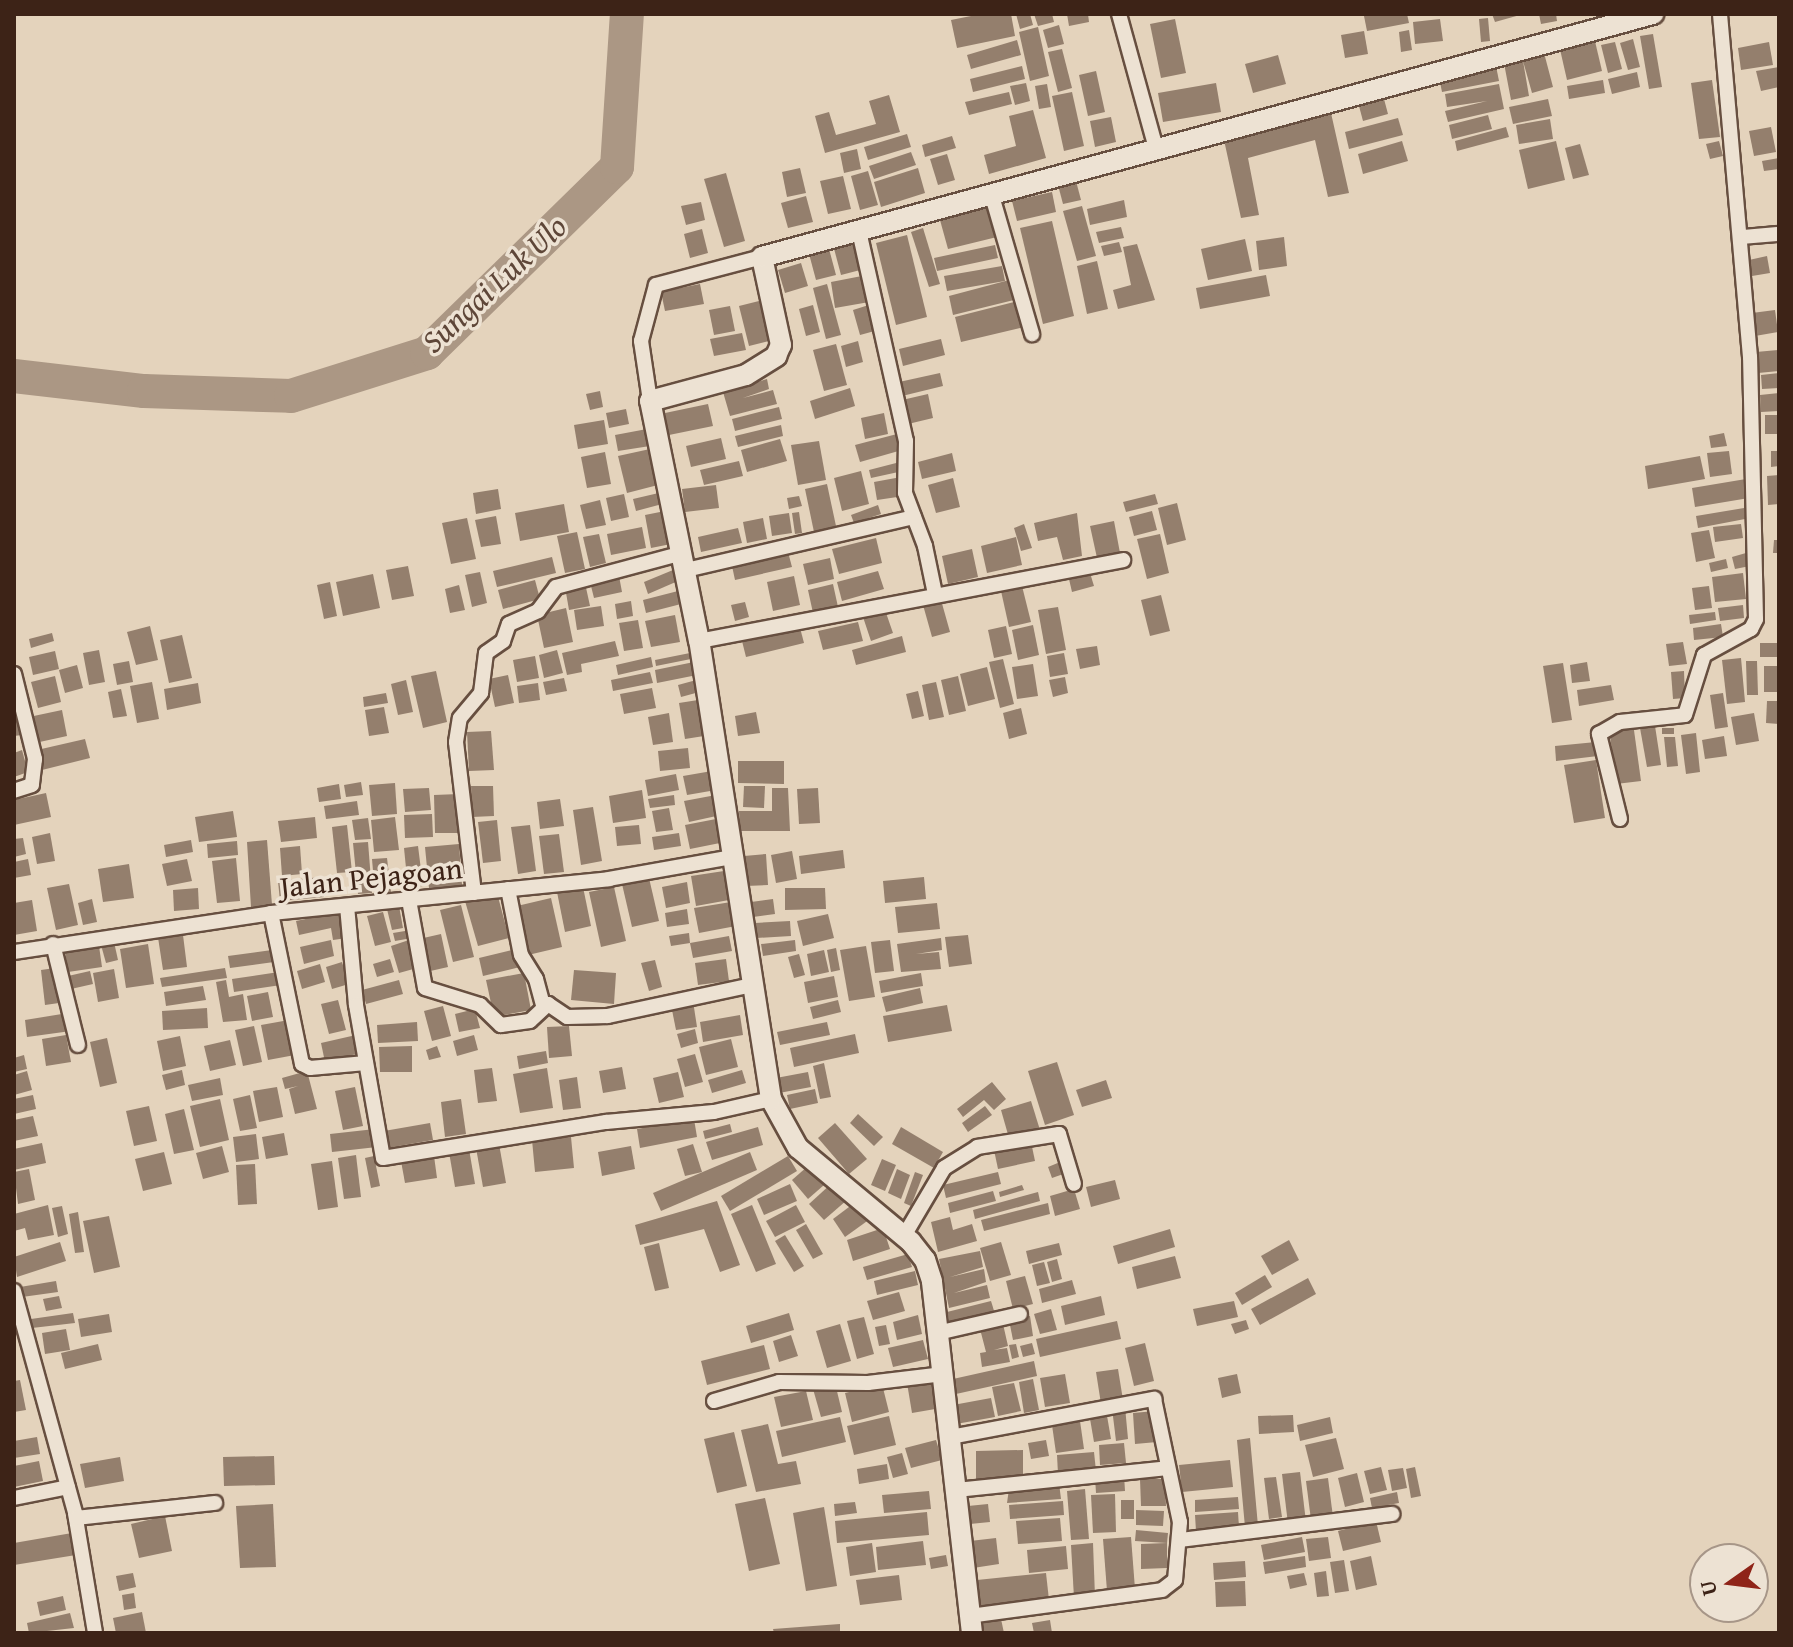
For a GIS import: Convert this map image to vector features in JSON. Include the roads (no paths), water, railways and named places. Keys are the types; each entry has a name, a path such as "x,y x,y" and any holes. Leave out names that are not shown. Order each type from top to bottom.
{"street":[{"path":"1119,14 1157,152"},
{"path":"950,1437 1154,1399 1180,1540 1175,1580 1162,1590 971,1624 932,1281 925,1260 904,1236 798,1148 771,1099 699,641 650,401 641,341 656,285 1157,152 1440,69 1653,14"},
{"path":"1620,819 1599,734 1620,722 1685,715 1704,655 1755,625 1751,372 1742,237 1720,14"},
{"path":"992,196 1032,334"},
{"path":"859,231 906,441 905,493 935,594"},
{"path":"1742,237 1779,234"},
{"path":"650,401 746,375 776,356 781,345 762,257"},
{"path":"474,893 456,742 460,718 481,693 486,653 503,641 509,624 538,611 556,587 914,517"},
{"path":"699,641 1123,560"},
{"path":"14,674 32,745 35,780 14,791"},
{"name":"Jalan Pejagoan","path":"14,952 271,913 508,889 733,857"},
{"path":"508,889 521,955 536,979 543,1006"},
{"path":"409,900 425,988 480,1005 501,1025 530,1021 543,1006 554,1005 567,1017 608,1016 752,985"},
{"path":"347,906 380,1155 388,1158 593,1123 714,1112 771,1099"},
{"path":"271,913 302,1064 310,1068 366,1063"},
{"path":"53,944 78,1045"},
{"path":"904,1236 944,1168 977,1147 1059,1134 1074,1184"},
{"path":"14,1291 76,1518 95,1633"},
{"path":"937,1333 1020,1314"},
{"path":"714,1401 779,1382 818,1379 868,1383 943,1374"},
{"path":"956,1490 1168,1468"},
{"path":"14,1498 68,1487"},
{"path":"76,1518 215,1503"},
{"path":"1180,1540 1392,1514"}],"waterway":[{"name":"Sungai Luk Ulo","path":"14,376 144,391 291,396 427,353 617,167 627,14"}]}
